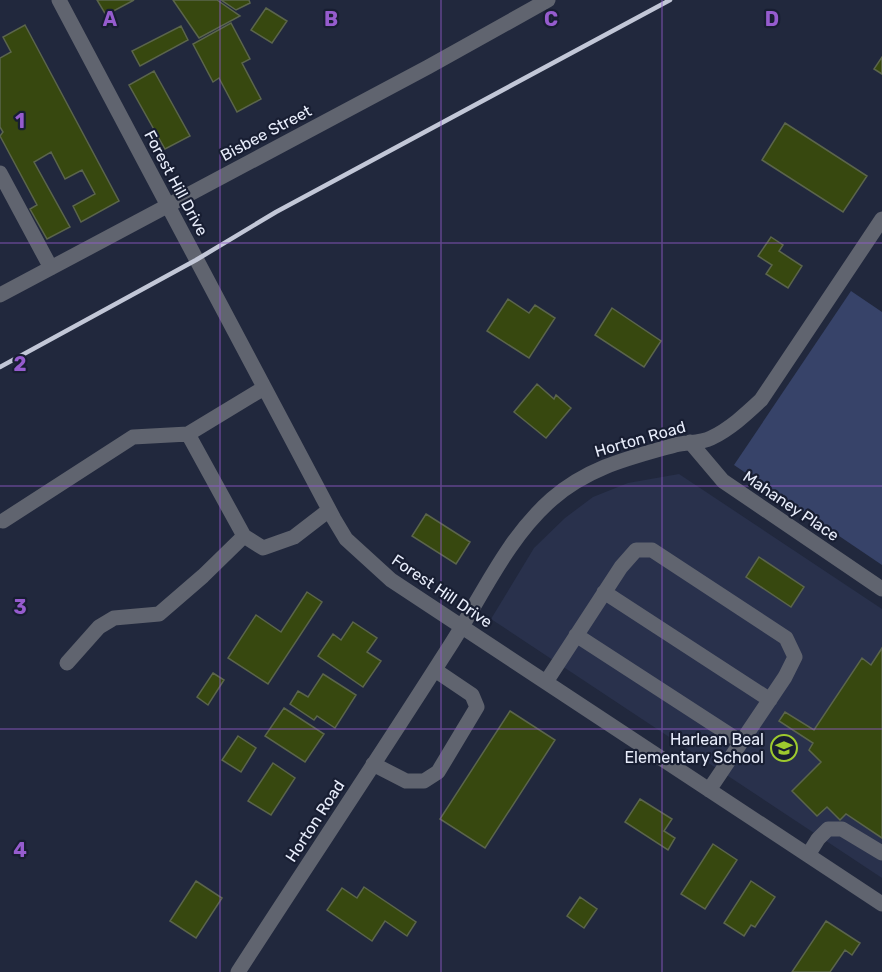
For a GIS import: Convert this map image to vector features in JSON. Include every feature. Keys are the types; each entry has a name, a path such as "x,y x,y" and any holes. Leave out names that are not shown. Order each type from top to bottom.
{"street":[{"name":"Forest Hill Drive","path":"59,0 346,539 391,580 882,904"},
{"name":"Bisbee Street","path":"0,295 428,67 548,0"},
{"path":"0,173 51,268"},
{"name":"Horton Road","path":"238,972 435,670 517,537 552,500 575,481 597,469 690,442 710,439 736,422 762,400 882,219"},
{"path":"3,521 133,437 188,434 264,388"},
{"path":"188,434 244,536 262,548 294,537 329,510"},
{"name":"Mahaney Place","path":"690,442 723,481 882,589"},
{"path":"67,663 99,627 114,618 159,614 244,536"},
{"path":"546,682 621,567 636,550 652,550 786,638 795,657 770,700 709,790"},
{"path":"604,592 770,700"},
{"path":"576,635 741,742"},
{"path":"373,764 406,781 424,781 438,772 477,707 472,695 435,670"},
{"path":"808,855 818,839 828,830 842,829 882,853"}],"shaded area":[{"path":"851,291 882,312 882,565 734,465"},
{"name":"Harlean Beal Elementary School","path":"679,474 882,609 882,878 491,619 534,548 565,518 593,497 628,483"}],"building":[{"path":"97,0 134,0 106,15"},
{"path":"173,0 217,0 240,16 199,38"},
{"path":"221,0 249,0 250,3 236,10"},
{"path":"266,8 287,21 272,43 251,30"},
{"path":"231,23 250,59 242,63 261,99 237,112 219,78 213,82 193,44"},
{"path":"25,25 119,201 81,222 73,206 95,194 82,170 65,179 51,152 34,162 70,227 47,239 30,209 37,205 0,136 3,132 0,127 0,58 11,52 3,37"},
{"path":"181,26 188,40 140,66 132,51"},
{"path":"882,57 882,74 874,69"},
{"path":"154,71 190,136 165,149 129,85"},
{"path":"785,123 867,176 843,212 762,160"},
{"path":"771,237 783,245 779,251 802,266 788,288 766,274 772,265 758,256"},
{"path":"508,299 529,313 535,305 555,318 529,358 487,331"},
{"path":"612,308 661,341 644,367 595,335"},
{"path":"537,384 554,399 556,395 571,408 546,438 514,412"},
{"path":"426,514 470,542 456,564 412,536"},
{"path":"759,557 804,587 791,607 746,577"},
{"path":"307,592 322,602 268,684 228,658 256,615 281,632"},
{"path":"353,622 377,638 367,652 381,661 363,687 318,656 333,634 341,640"},
{"path":"882,648 882,838 846,814 840,820 827,807 817,816 792,791 821,762 809,750 813,743 779,721 785,712 814,730 862,658 871,665"},
{"path":"213,673 224,680 208,705 197,697"},
{"path":"323,674 356,695 335,728 317,716 314,720 290,704 298,691 308,697"},
{"path":"284,708 324,734 305,762 265,736"},
{"path":"510,711 555,740 485,848 440,819"},
{"path":"238,736 256,748 241,772 222,760"},
{"path":"273,763 295,778 271,815 248,801"},
{"path":"640,799 672,819 664,831 675,838 668,850 625,822"},
{"path":"713,844 737,860 705,909 681,894"},
{"path":"196,881 222,898 196,938 170,921"},
{"path":"751,881 775,897 755,927 751,925 744,936 724,923"},
{"path":"364,887 416,922 407,936 385,921 372,941 327,910 342,888 357,898"},
{"path":"580,897 597,909 584,928 567,916"},
{"path":"826,921 860,943 852,955 845,950 830,972 792,972"}],"railway":[{"path":"0,367 196,260 276,212 670,0"}],"place":[{"name":"Harlean Beal Elementary School","path":"784,748"}]}
